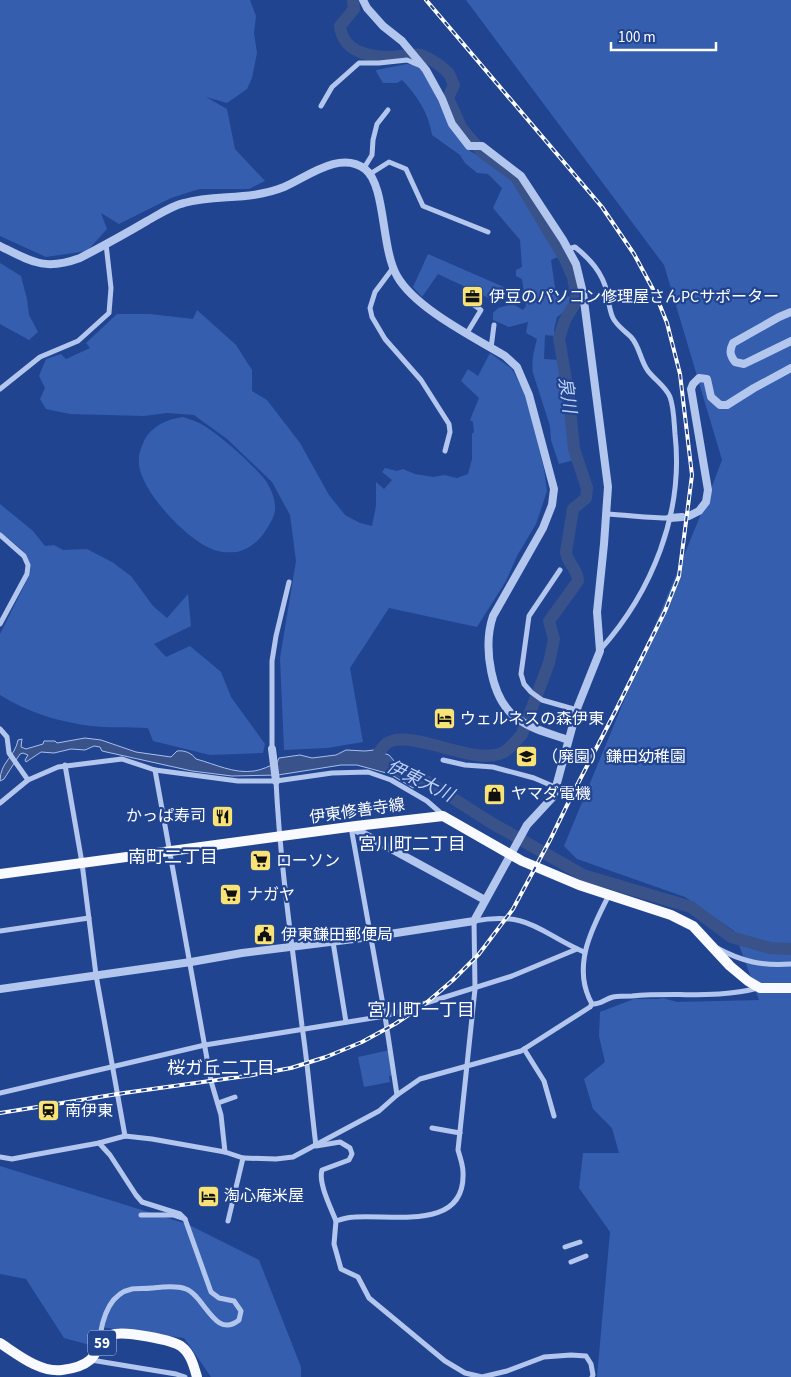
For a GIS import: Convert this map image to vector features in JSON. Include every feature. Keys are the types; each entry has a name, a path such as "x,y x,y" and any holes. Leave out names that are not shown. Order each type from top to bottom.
{"main road":[{"name":"伊東修善寺線","path":"0,874 444,816"},
{"path":"444,816 579,885 671,915 686,922 693,926 730,966 760,988 791,988"},
{"name":"59","path":"0,1343 49,1370 70,1369 90,1360 98,1347 108,1337 122,1332 134,1333 180,1344 188,1353 197,1377"}],"street":[{"path":"363,0 367,8 383,26 402,41 418,59 442,99 452,124 469,146 482,146 521,176 576,264 583,293 608,487 596,612 600,651"},
{"path":"321,106 332,87 359,63 407,60 423,67"},
{"path":"367,171 372,155 377,124 388,110"},
{"path":"367,171 388,162 399,165 406,169 423,206 488,232"},
{"path":"0,246 36,263 52,266 80,258 183,203 264,194 284,187 328,166 337,164 346,163 367,171 375,182 388,254 397,277 424,305 506,356 517,367 529,395 554,489 552,505 543,528 493,616 489,628 489,644 493,679 498,692 512,714 528,725 568,740"},
{"path":"0,389 40,357 78,341 109,313 111,288 106,244"},
{"path":"336,1221 354,1216 389,1217 430,1215 442,1212 455,1201 463,1186 463,1171 458,1150 476,989 474,921 527,825 552,798 577,710 600,651 630,613 643,589 670,518 674,502 677,461 672,404 669,394 644,364 638,346 613,318 603,280 598,270 590,259 575,247 568,249"},
{"path":"392,268 375,292 370,308 372,317 385,339 421,380 449,424 450,432 444,451"},
{"path":"467,333 481,310 468,301"},
{"path":"791,312 733,343 730,350 731,356 735,362 744,364 791,341"},
{"path":"491,348 494,325"},
{"path":"606,514 670,518 685,516 699,511 706,502 708,490 691,390 692,384 699,378 707,379 711,397 720,405 727,405 791,368"},
{"path":"0,535 24,556 28,565 27,574 0,624"},
{"path":"560,570 529,616 521,674 524,684 542,700 577,710"},
{"path":"289,582 272,661 272,748 279,837 316,1146"},
{"path":"0,609 8,612"},
{"path":"0,729 6,736 9,753 28,780"},
{"path":"0,803 28,780 65,765 122,759 156,770 238,781 276,781 332,773 368,772 378,774 405,788 427,801 444,816"},
{"path":"443,760 465,765 493,767 534,778 555,787"},
{"path":"65,765 82,863 96,975 125,1136"},
{"path":"156,770 205,1045 221,1115 225,1152"},
{"path":"351,827 485,900"},
{"path":"351,827 385,1016 396,1095"},
{"path":"592,1004 585,987 582,968 584,952 609,894"},
{"path":"0,989 242,953 370,937 494,917 518,920 545,930 584,952"},
{"path":"0,931 89,918"},
{"path":"334,942 346,1022"},
{"path":"711,945 735,957 753,963 791,964"},
{"path":"0,1093 205,1045 385,1016 476,989 577,949"},
{"path":"0,1157 12,1159 99,1143 125,1136 225,1152 243,1158 276,1159 293,1157 380,1110 396,1095 420,1079 524,1049 592,1004 614,997 646,994 718,994 743,992 760,988"},
{"path":"524,1049 544,1081 554,1116"},
{"path":"218,1103 234,1097"},
{"path":"432,1128 460,1133"},
{"path":"316,1146 340,1142 350,1148 352,1154 349,1160 322,1170 322,1182 336,1221 334,1244 341,1269 358,1277 369,1298 445,1361 465,1373 482,1377 508,1371 544,1358 571,1355 586,1356 591,1364 592,1377"},
{"path":"98,1347 101,1324 112,1301 120,1294 132,1289 161,1287 186,1289 195,1294 210,1315 226,1325 233,1325 239,1320 241,1311 234,1301 219,1298 211,1292 185,1219 180,1214 142,1202 110,1155 99,1143"},
{"path":"228,1221 243,1158"},
{"path":"141,1215 173,1215 185,1219"},
{"path":"565,1247 580,1242"},
{"path":"571,1262 586,1256"},
{"path":"90,1360 186,1377"}],"shaded area":[{"path":"0,0 250,0 256,16 254,33 257,53 252,78 247,89 227,103 206,97 227,109 235,149 265,181 249,189 199,189 171,198 119,224 101,213 107,229 87,251 46,257 0,236"},
{"path":"466,0 791,0 791,1377 597,1377 610,1232 579,1188 583,1153 619,1153 612,1128 593,1109 584,1079 605,1062 599,1036 600,1012 634,999 663,998 677,1002 759,1000 734,931 685,897 577,859 564,846 722,460 664,265"},
{"path":"407,64 415,65 425,74 451,127 470,151 514,179 560,256 551,260 556,295 572,297 568,309 557,317 554,330 555,336 545,335 544,359 559,360 574,460 559,464 551,440 550,426 532,369 537,339 526,333 528,322 509,327 493,320 493,313 498,308 513,304 523,310 526,306 522,279 516,276 516,270 522,267 520,240 493,208 502,188 488,174 477,173 465,163 460,155 432,135 422,105 402,80 397,83 383,83 376,70"},
{"path":"428,254 507,288 491,299 438,274 422,297 413,287"},
{"path":"0,263 21,276 29,315 38,332 29,340 0,324"},
{"path":"197,310 236,345 252,370 252,391 267,400 300,443 329,495 345,515 360,523 372,526 376,506 376,482 384,489 392,480 382,472 385,468 397,471 403,469 415,474 433,477 444,475 457,478 468,474 472,459 472,434 474,432 473,422 470,420 479,398 461,381 468,369 478,376 490,353 512,369 526,396 544,469 547,491 536,524 517,556 506,581 477,627 389,608 350,668 363,742 327,748 284,750 280,658 296,561 290,515 272,482 227,439 194,415 167,413 144,416 70,414 46,409 40,399 45,388 39,376 46,359 61,354 66,359 90,348 86,343 117,314 150,314 193,319"},
{"path":"183,417 204,426 223,440 261,475 271,490 275,503 273,518 260,538 246,549 237,552 220,552 207,547 195,539 182,529 158,503 142,476 139,454 148,434 161,424"},
{"path":"0,504 33,531 45,546 54,545 63,550 87,549 112,562 131,576 153,606 167,618 188,594 191,626 154,644 166,657 190,646 221,672 231,697 265,744 263,753 210,755 153,741 148,728 98,727 67,722 32,711 0,695 0,634 30,574 30,567 29,560 22,550 0,532"},
{"path":"390,1050 395,1075 389,1076 390,1082 364,1087 358,1057"},
{"path":"0,1166 187,1224 259,1260 301,1367 301,1377 211,1377 184,1338 100,1327 90,1345 64,1338 26,1279 0,1274"}],"water":[{"path":"85,738 101,740 136,752 171,757 177,751 185,752 196,759 232,770 247,772 260,770 277,763 279,758 300,755 312,758 336,755 346,750 374,750 389,755 395,762 417,771 442,794 422,782 413,788 390,774 357,765 341,765 278,775 232,776 192,771 102,751 100,747 94,746 85,750 71,749 54,753 41,752 26,762 25,760 28,755 20,754 4,779 0,781 2,769 14,751 18,740 22,739 21,747 26,749 43,744 44,741 55,741 57,743"}],"waterway":[{"name":"泉川","path":"353,0 354,9 340,26 342,36 347,43 363,53 382,57 421,55 447,71 454,85 448,98 461,127 483,153 516,177 565,259 573,277 577,300 565,320 559,338 569,398 574,449 587,488 586,498 573,509 566,552 578,577 578,581 549,621 554,639 549,663 522,734 506,751 486,756 456,751 424,742 396,740 386,744 374,760"},
{"name":"伊東大川","path":"423,779 490,822 583,875 691,907 731,937 770,948 791,949"}],"railway":[{"path":"0,1113 291,1068 326,1057 362,1042 395,1024 425,1004 479,954 513,909 616,710 665,611 679,576 692,475 680,374 667,323 655,293 634,254 602,207 426,0"}],"place":[{"name":"伊豆のパソコン修理屋さんPCサポーター","path":"473,297"},
{"name":"ウェルネスの森伊東","path":"444,719"},
{"name":"（廃園）鎌田幼稚園","path":"526,757"},
{"name":"ヤマダ電機","path":"495,794"},
{"name":"かっぱ寿司","path":"222,816"},
{"name":"ローソン","path":"260,861"},
{"name":"ナガヤ","path":"231,895"},
{"name":"伊東鎌田郵便局","path":"265,935"},
{"name":"南伊東","path":"49,1111"},
{"name":"淘心庵米屋","path":"208,1196"}],"district":[{"name":"宮川町二丁目","path":"412,844"},
{"name":"南町二丁目","path":"173,857"},
{"name":"宮川町一丁目","path":"421,1010"},
{"name":"桜ガ丘二丁目","path":"221,1068"}]}
